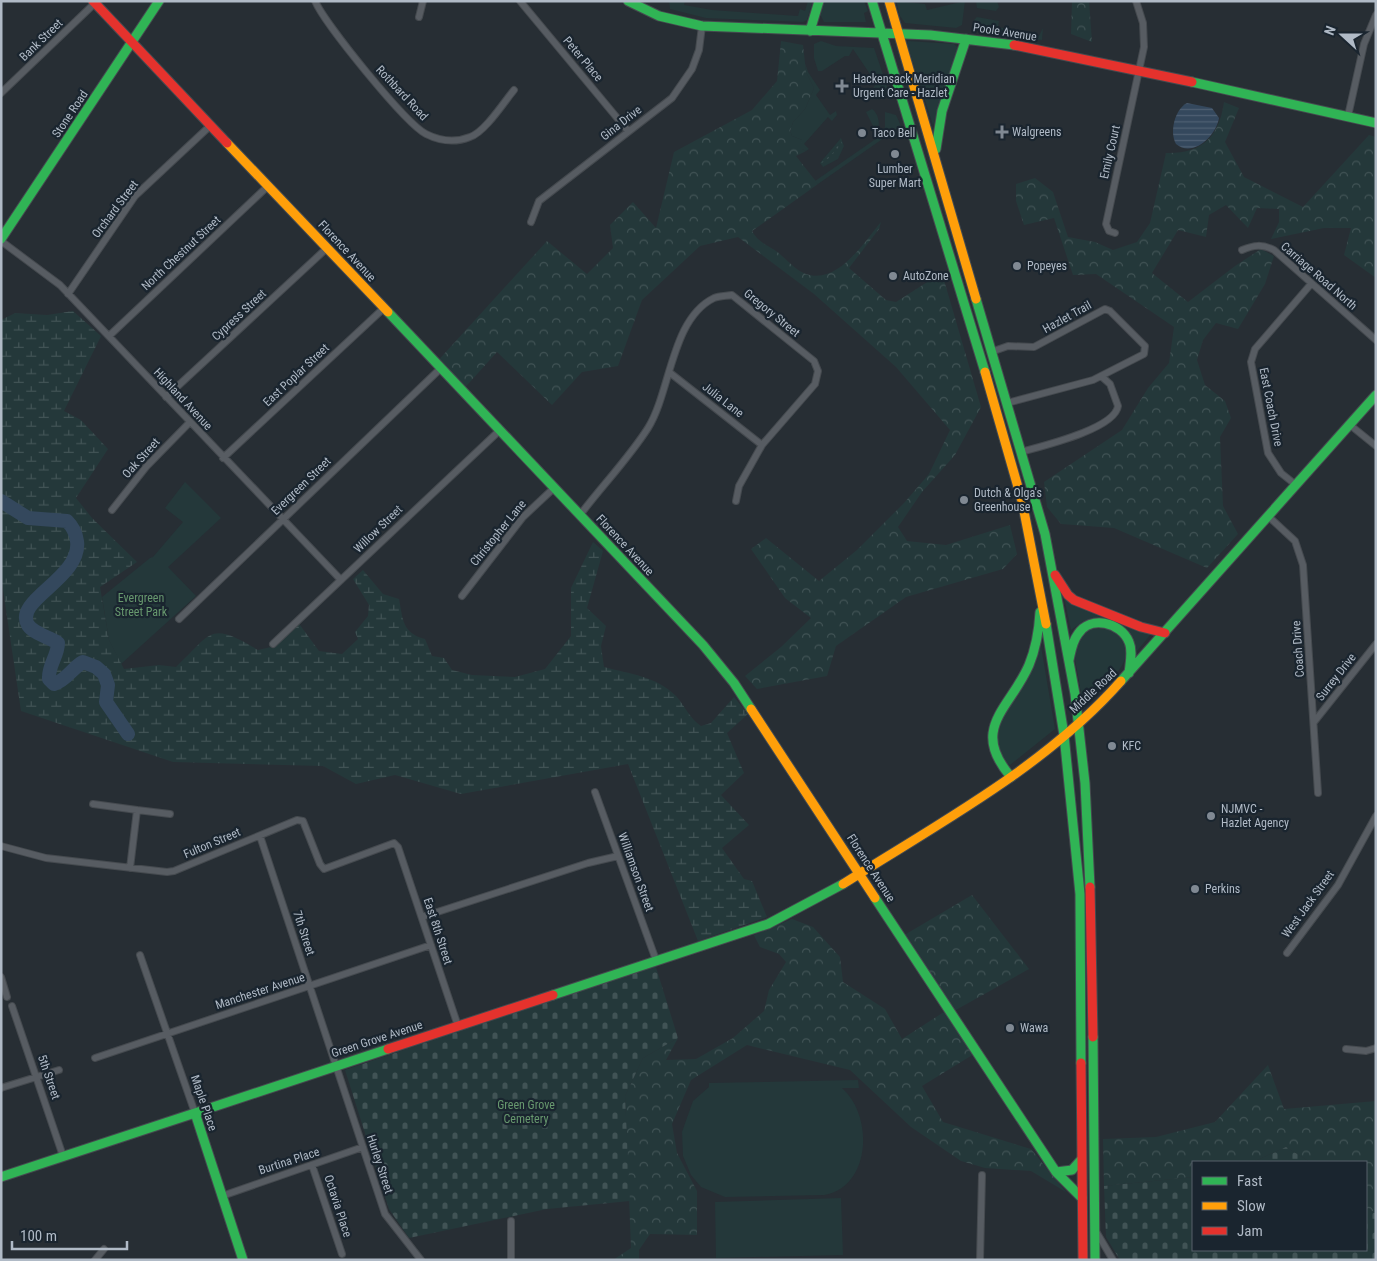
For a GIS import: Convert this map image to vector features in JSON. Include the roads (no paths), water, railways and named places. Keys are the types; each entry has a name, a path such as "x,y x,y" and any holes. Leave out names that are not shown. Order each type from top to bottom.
{"main road":[{"name":"Stone Road","path":"1,240 159,1"},
{"name":"Poole Avenue","path":"628,1 659,16 702,26 966,38 1074,56 1376,123"},
{"path":"810,31 819,1"},
{"path":"872,1 1001,424 1022,501 1042,596 1064,735 1080,894 1083,1260"},
{"path":"889,1 936,156 1045,534 1079,721 1085,783 1092,915 1095,1260"},
{"name":"Florence Avenue","path":"94,2 133,41 703,646 734,683 959,1028 1056,1172 1082,1198"},
{"path":"936,156 942,111 966,38"},
{"name":"Middle Road","path":"761,926 809,906 860,874 1011,777 1064,735 1105,699 1129,673 1376,395"},
{"path":"1051,569 1074,600 1141,627 1165,633"},
{"path":"1011,777 995,754 992,734 997,720 1029,666 1038,639 1042,596"},
{"path":"1068,664 1074,639 1080,631 1095,623 1109,624 1122,631 1130,643 1129,673"},
{"name":"Green Grove Avenue","path":"1,1176 761,926"},
{"name":"Maple Place","path":"195,1113 243,1260"},
{"path":"1056,1172 1072,1170 1081,1160"}],"street":[{"name":"Rothbard Road","path":"315,1 371,78 424,133 448,142 471,137 481,130 514,90"},
{"path":"419,17 423,1"},
{"name":"Peter Place","path":"520,1 628,131"},
{"path":"1136,1 1144,36 1140,71"},
{"name":"Bank Street","path":"1,93 94,2"},
{"path":"1348,116 1364,44 1376,15"},
{"name":"Gina Drive","path":"531,222 539,201 672,98 684,84 699,50 702,26"},
{"name":"Emily Court","path":"1115,233 1109,231 1106,224 1140,71"},
{"name":"Orchard Street","path":"68,294 135,196 211,125"},
{"name":"North Chestnut Street","path":"108,336 268,186"},
{"name":"Highland Avenue","path":"1,240 52,278 341,580"},
{"name":"Carriage Road North","path":"1242,250 1253,246 1267,247 1376,340"},
{"name":"Cypress Street","path":"166,397 327,248"},
{"name":"East Coach Drive","path":"1296,485 1281,473 1268,453 1251,362 1255,349 1311,284"},
{"name":"Gregory Street","path":"580,516 648,428 663,396 676,345 698,310 714,298 732,296 814,361 818,371 814,384 762,446 738,486 736,501"},
{"name":"East Poplar Street","path":"223,458 384,308"},
{"name":"Hazlet Trail","path":"991,352 1008,346 1034,347 1108,310 1145,346 1144,354 1101,376 1067,388 1007,402"},
{"name":"Evergreen Street","path":"179,619 440,369"},
{"name":"Julia Lane","path":"669,372 762,446"},
{"path":"1021,452 1078,434 1110,420 1118,406 1110,384 1101,376"},
{"name":"Oak Street","path":"112,510 146,467 190,422"},
{"path":"1350,425 1376,446"},
{"name":"Willow Street","path":"272,644 499,431"},
{"name":"Christopher Lane","path":"462,596 523,517 554,488"},
{"name":"Coach Drive","path":"1269,517 1292,538 1302,556 1318,793"},
{"name":"Surrey Drive","path":"1314,722 1376,644"},
{"name":"Williamson Street","path":"595,792 656,960"},
{"path":"94,804 170,814"},
{"path":"130,868 137,810"},
{"name":"West Jack Street","path":"1287,953 1338,885 1374,825 1376,816"},
{"name":"Fulton Street","path":"1,846 46,858 174,871 301,817 320,864 324,869 389,843 396,844"},
{"name":"7th Street","path":"260,836 336,1066"},
{"name":"East 8th Street","path":"396,844 458,1026"},
{"path":"422,917 588,863 618,856"},
{"name":"Manchester Avenue","path":"95,1058 431,946"},
{"name":"Maple Place","path":"140,955 195,1113"},
{"path":"1,977 7,997"},
{"name":"5th Street","path":"12,1006 63,1156"},
{"path":"1346,1049 1366,1051 1376,1048"},
{"name":"Hurley Street","path":"336,1066 385,1214 421,1260"},
{"path":"1,1088 59,1070"},
{"name":"Burtina Place","path":"222,1196 363,1147"},
{"name":"Octavia Place","path":"312,1165 342,1254"},
{"path":"980,1260 982,1175"},
{"path":"510,1221 510,1260"},
{"path":"1095,1229 1113,1260"},
{"path":"95,1260 104,1249"}],"water":[{"path":"1187,103 1212,108 1219,118 1213,132 1203,143 1196,147 1183,148 1176,144 1173,127 1176,115"}],"waterway":[{"path":"1,501 28,518 67,521 74,530 77,541 76,554 60,577 30,607 26,616 28,625 38,633 58,643 49,674 49,679 54,684 62,680 83,662 96,667 104,674 108,685 106,702 128,734"}],"place":[{"name":"Hackensack Meridian Urgent Care - Hazlet","path":"842,86"},
{"name":"Walgreens","path":"1002,132"},
{"name":"Taco Bell","path":"862,133"},
{"name":"Lumber Super Mart","path":"895,154"},
{"name":"Popeyes","path":"1017,266"},
{"name":"AutoZone","path":"893,276"},
{"name":"Dutch & Olga's Greenhouse","path":"964,500"},
{"name":"KFC","path":"1112,746"},
{"name":"NJMVC - Hazlet Agency","path":"1211,816"},
{"name":"Perkins","path":"1195,889"},
{"name":"Wawa","path":"1010,1028"}],"park label":[{"name":"Evergreen Street Park","path":"141,605"},
{"name":"Green Grove Cemetery","path":"526,1112"}]}
